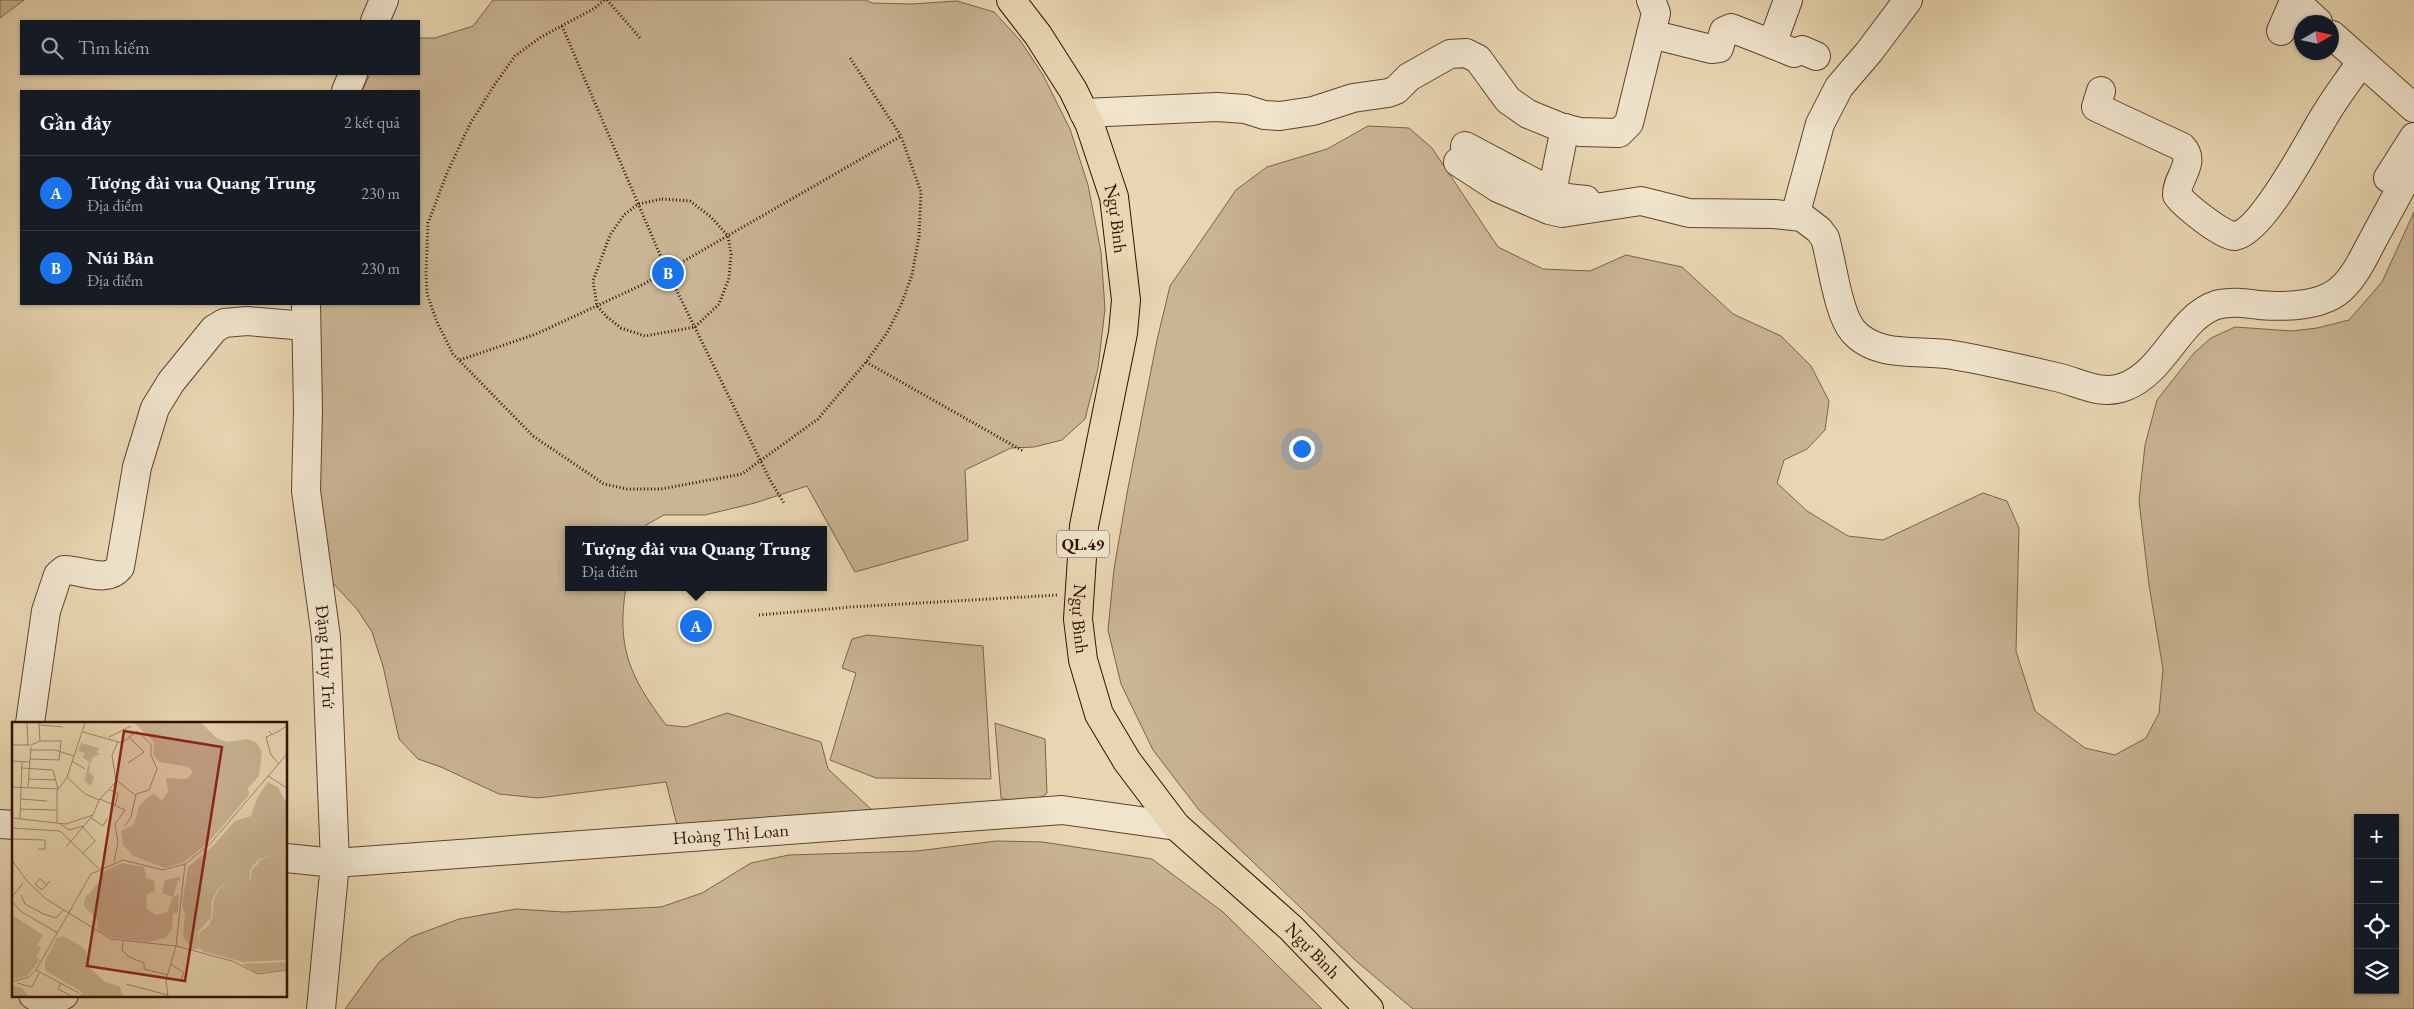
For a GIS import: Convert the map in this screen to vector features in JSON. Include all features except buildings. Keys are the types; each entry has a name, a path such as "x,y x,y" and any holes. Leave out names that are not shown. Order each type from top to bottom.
{"highway":[{"name":"Ngự Bình","path":"1010,0 1038,35 1073,90 1084,113 1114,197 1126,300 1123,333 1084,526 1078,619 1083,660 1099,714 1127,761 1176,826 1291,928 1370,1009"}],"street":[{"path":"375,20 384,0"},
{"path":"1084,113 1217,107 1245,109 1264,115 1280,116 1313,111 1353,98 1388,93 1396,90 1409,77 1450,54 1466,54 1478,58 1508,100 1528,114 1580,132 1619,133 1625,130 1629,123 1651,34 1656,13 1651,0"},
{"path":"1772,44 1788,0"},
{"path":"1796,209 1820,124 1839,87 1869,52 1908,0"},
{"path":"2281,31 2294,0 2310,15"},
{"path":"1651,34 1711,49 1719,48 1724,31 1731,28 1794,53 1802,50 1816,56"},
{"path":"2339,42 2414,108"},
{"path":"2101,91 2096,107 2182,148 2187,153 2188,162 2177,189 2177,195 2224,233 2233,236 2244,233 2254,224 2278,193 2326,112 2361,62"},
{"path":"346,90 353,75"},
{"path":"1551,201 1565,128"},
{"path":"2327,288 2398,160 2414,137"},
{"path":"1461,153 1498,188 1551,201 1567,198 1588,200 1646,189 1685,200 1821,210 1835,228 1846,259 1856,306 1864,322 1871,327 1879,331 1956,338 2026,362 2086,388 2123,388 2137,381 2156,365 2188,326 2208,309 2233,302 2288,305 2327,288 2342,288 2356,272 2414,164"},
{"path":"30,722 49,595 58,575 64,570 104,576 116,573 120,567 137,467 155,408 171,382 214,329 224,323 306,315"},
{"name":"Đặng Huy Trứ","path":"306,315 306,491 326,637 335,863 320,1009"},
{"name":"Hoàng Thị Loan","path":"288,858 335,863 1062,810 1176,826"},
{"path":"35,996 46,1002 61,996"}],"path":[{"path":"641,39 606,0 515,56 470,124 447,173 428,223 427,294 437,322 453,354 533,436 604,484 627,489 661,489 699,484 742,474 818,419 866,362 887,333 901,305 912,275 919,236 921,192 901,136 850,58"},
{"path":"562,26 667,271 784,503"},
{"path":"460,360 536,334 667,271 901,136"},
{"path":"662,199 690,201 711,217 728,236 731,254 729,278 719,304 695,327 645,336 621,328 606,317 597,306 593,281 610,235 624,215 638,204 662,199"},
{"path":"866,362 1023,451"},
{"path":"759,615 1036,595 1079,595"}],"shaded area":[{"path":"0,0 24,0 0,18"},
{"path":"493,0 866,0 872,3 912,4 957,1 994,12 1020,40 1043,75 1070,129 1088,185 1101,252 1105,309 1098,368 1085,419 1062,440 1034,447 1011,448 965,470 968,540 855,572 807,486 755,503 705,515 664,515 646,526 565,526 565,591 625,591 623,628 629,661 643,692 666,725 686,727 727,713 821,742 828,769 872,810 868,816 678,829 666,782 538,798 499,794 441,767 418,759 399,739 383,666 372,632 357,609 331,581 320,516 317,305 420,305 420,90 362,90 370,75 420,75 420,38 435,38 473,26"},
{"path":"1368,126 1409,128 1432,148 1498,247 1543,269 1590,271 1626,255 1682,267 1733,314 1781,336 1811,366 1829,401 1825,430 1807,449 1784,460 1777,483 1807,511 1848,536 1883,540 1983,493 2007,501 2019,528 2016,651 2035,711 2085,748 2115,755 2146,738 2159,713 2163,669 2149,585 2139,501 2145,445 2157,400 2194,353 2211,338 2235,327 2292,331 2317,328 2349,320 2382,282 2414,212 2414,1009 1413,1009 1355,960 1199,810 1153,750 1121,684 1108,630 1114,569 1128,488 1157,340 1170,286 1236,190 1267,167 1327,149"},
{"path":"867,635 983,646 991,779 876,778 830,760 856,673 842,668 852,639"},
{"path":"995,723 1045,739 1047,793 1043,796 1025,801 1001,798"},
{"path":"996,841 1043,842 1152,859 1223,912 1322,1009 345,1009 380,961 411,937 459,919 516,909 564,912 661,907 702,893 751,863 789,855 917,851"}],"place":[{"name":"Núi Bân","path":"668,273"},
{"name":"Tượng đài vua Quang Trung","path":"696,626"}]}
